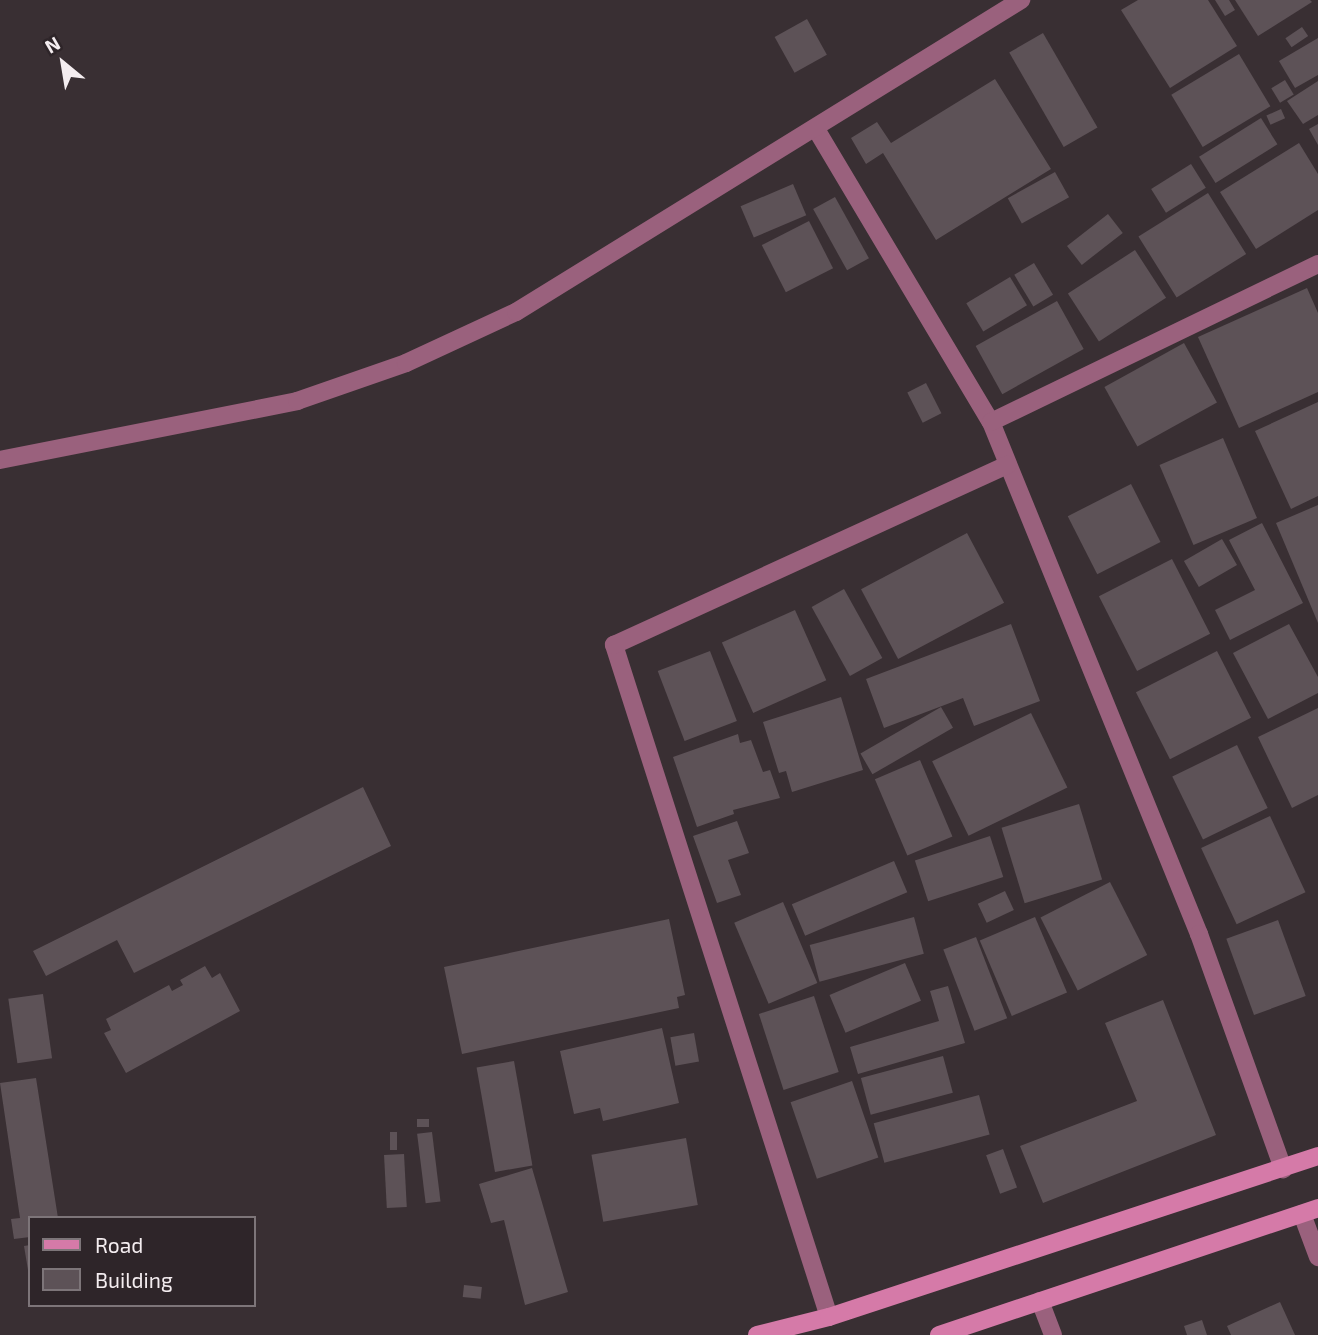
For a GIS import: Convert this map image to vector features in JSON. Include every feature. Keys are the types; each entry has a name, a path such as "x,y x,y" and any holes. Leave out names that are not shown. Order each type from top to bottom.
{"main road":[{"path":"757,1335 830,1317 1283,1170 1318,1156"},
{"path":"939,1335 1310,1211"}],"street":[{"path":"0,460 297,401 406,363 516,312 1021,0"},
{"path":"816,129 991,422 1199,934 1283,1170"},
{"path":"991,422 1318,264"},
{"path":"830,1317 614,645 1008,465"},
{"path":"1310,1211 1318,1257"},
{"path":"1040,1301 1053,1335"}],"building":[{"path":"1138,0 1208,0 1237,46 1170,88 1121,10"},
{"path":"1215,0 1229,0 1235,10 1225,16"},
{"path":"1235,0 1310,0 1312,2 1258,36"},
{"path":"807,19 827,55 795,73 775,37"},
{"path":"1302,27 1308,36 1292,47 1285,38"},
{"path":"1043,33 1098,127 1064,147 1009,52"},
{"path":"1318,38 1318,75 1295,88 1279,61"},
{"path":"1239,54 1270,106 1203,147 1171,95"},
{"path":"995,79 1051,169 936,240 883,153 866,164 851,138 877,122 891,143"},
{"path":"1285,80 1294,95 1280,103 1271,88"},
{"path":"1318,81 1318,115 1303,124 1287,101"},
{"path":"1281,109 1285,118 1270,125 1266,116"},
{"path":"1261,118 1277,144 1216,183 1199,157"},
{"path":"1318,124 1318,145 1309,129"},
{"path":"1299,143 1318,174 1318,210 1256,249 1220,192"},
{"path":"1191,164 1206,188 1166,213 1151,189"},
{"path":"1055,172 1069,197 1022,224 1008,198"},
{"path":"793,184 806,215 754,238 741,206"},
{"path":"1208,193 1246,254 1177,298 1138,236"},
{"path":"835,197 869,258 847,270 813,209"},
{"path":"1108,214 1123,233 1082,265 1067,246"},
{"path":"809,221 833,268 786,292 762,245"},
{"path":"1135,250 1166,298 1099,341 1068,294"},
{"path":"1034,263 1053,295 1033,307 1014,275"},
{"path":"1010,277 1027,305 983,332 966,303"},
{"path":"1307,288 1318,313 1318,392 1239,428 1198,337"},
{"path":"1057,301 1084,349 1002,394 976,346"},
{"path":"1184,343 1217,402 1137,447 1104,387"},
{"path":"926,383 941,413 923,423 907,393"},
{"path":"1318,402 1318,496 1291,509 1255,431"},
{"path":"1223,438 1257,518 1193,545 1159,465"},
{"path":"1131,484 1161,542 1097,574 1068,516"},
{"path":"1318,505 1318,623 1276,523"},
{"path":"1262,523 1303,603 1230,640 1215,610 1255,590 1229,540"},
{"path":"967,533 1004,603 898,659 861,589"},
{"path":"1222,539 1237,565 1199,587 1184,561"},
{"path":"1172,559 1210,634 1137,671 1099,596"},
{"path":"844,589 882,658 850,676 812,607"},
{"path":"795,610 826,680 753,713 722,643"},
{"path":"1011,624 1040,701 974,726 963,698 884,728 866,679"},
{"path":"1289,624 1318,677 1318,693 1268,719 1233,653"},
{"path":"710,651 737,721 685,741 658,671"},
{"path":"1217,651 1251,718 1170,759 1136,692"},
{"path":"841,697 863,770 792,792 786,771 779,773 763,722"},
{"path":"941,707 953,728 872,774 860,754"},
{"path":"1318,708 1318,795 1292,808 1258,737"},
{"path":"1031,713 1067,788 969,836 932,761"},
{"path":"738,734 740,743 751,740 763,772 770,770 780,798 733,810 734,814 697,827 673,757"},
{"path":"1237,745 1268,808 1203,839 1172,777"},
{"path":"920,760 952,836 907,856 875,779"},
{"path":"363,787 391,846 134,973 117,940 46,976 33,951"},
{"path":"1079,804 1102,880 1025,903 1002,828"},
{"path":"1270,816 1305,892 1237,924 1201,848"},
{"path":"737,821 749,853 728,860 741,895 717,903 693,836"},
{"path":"990,836 1003,877 928,901 915,860"},
{"path":"894,861 907,892 805,936 792,904"},
{"path":"1110,882 1147,955 1078,990 1041,917"},
{"path":"1005,891 1014,910 987,923 978,904"},
{"path":"783,902 817,983 769,1004 734,923"},
{"path":"914,917 924,954 820,982 810,945"},
{"path":"1035,917 1067,992 1012,1016 980,940"},
{"path":"669,919 685,995 677,997 679,1008 462,1054 444,967"},
{"path":"1278,920 1306,996 1254,1015 1226,939"},
{"path":"976,937 1007,1018 975,1031 943,950"},
{"path":"905,963 921,1001 846,1033 830,995"},
{"path":"205,966 212,978 220,973 240,1011 126,1073 104,1033 111,1030 106,1019 169,985 172,991 183,985 180,980"},
{"path":"948,986 965,1043 858,1074 850,1047 939,1021 930,991"},
{"path":"43,994 52,1058 17,1063 8,999"},
{"path":"814,996 839,1072 784,1090 759,1014"},
{"path":"1163,1000 1216,1135 1043,1203 1020,1146 1137,1101 1105,1023"},
{"path":"662,1028 679,1103 603,1121 600,1108 574,1114 560,1051"},
{"path":"694,1033 699,1062 675,1066 670,1037"},
{"path":"943,1056 953,1093 871,1115 861,1078"},
{"path":"514,1061 532,1165 495,1172 477,1068"},
{"path":"36,1078 58,1216 28,1216 28,1237 14,1239 11,1219 20,1218 0,1083"},
{"path":"852,1081 878,1158 817,1179 791,1102"},
{"path":"979,1095 990,1135 884,1163 874,1123"},
{"path":"417,1119 429,1119 429,1127 417,1127"},
{"path":"390,1132 397,1132 397,1150 390,1150"},
{"path":"432,1132 441,1201 426,1203 417,1134"},
{"path":"686,1138 698,1205 603,1222 591,1155"},
{"path":"1003,1149 1017,1188 1000,1194 986,1155"},
{"path":"404,1154 407,1207 387,1208 384,1155"},
{"path":"532,1168 568,1292 525,1305 504,1220 491,1223 479,1184"},
{"path":"28,1245 28,1270 24,1246"},
{"path":"464,1285 482,1287 481,1299 463,1297"},
{"path":"1280,1302 1295,1335 1231,1335 1227,1326"},
{"path":"1202,1320 1207,1335 1187,1335 1184,1326"}]}
